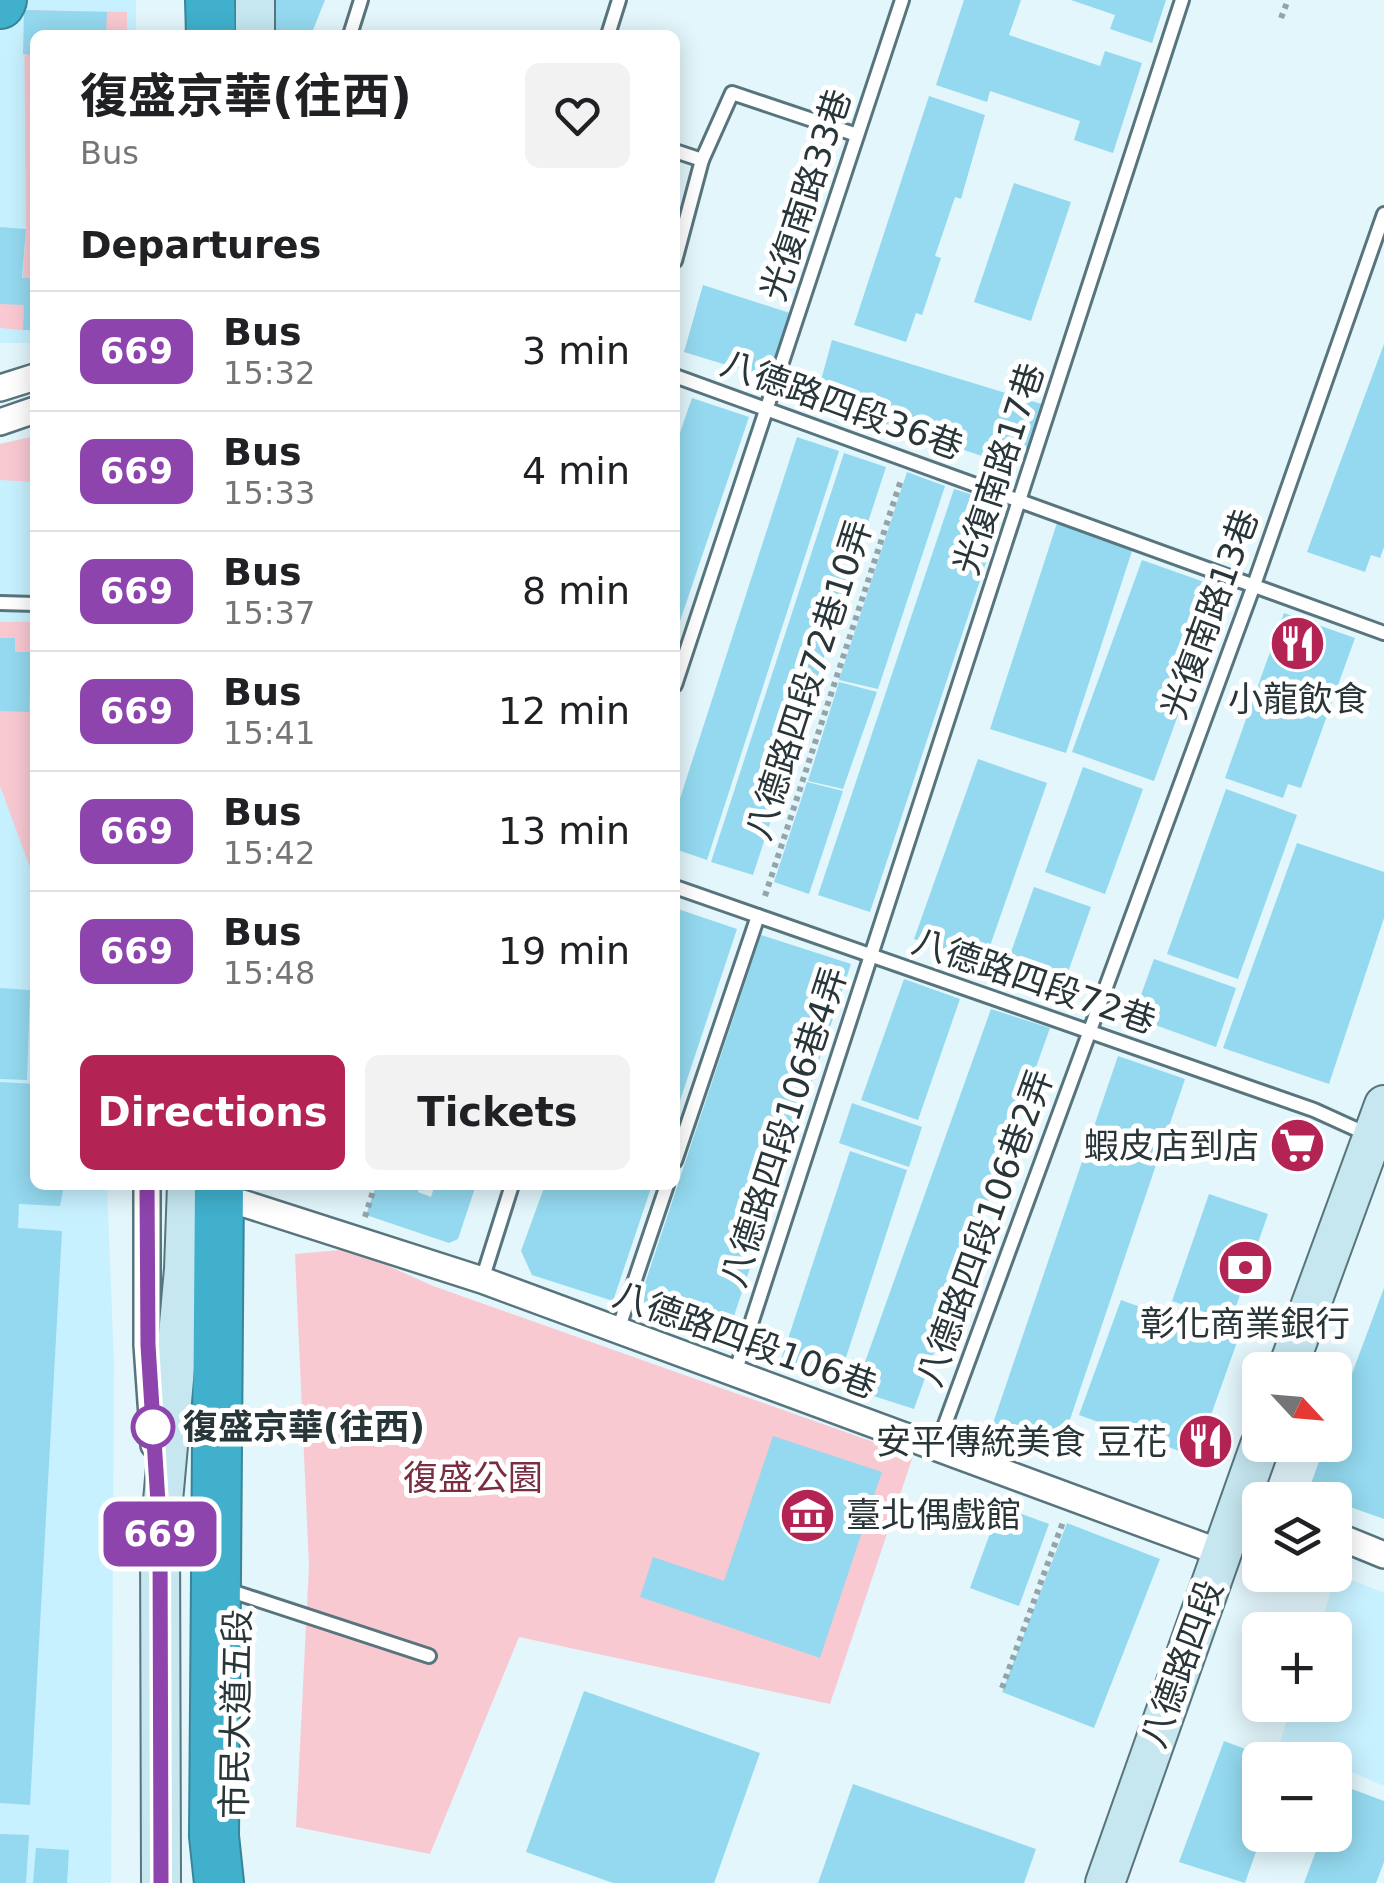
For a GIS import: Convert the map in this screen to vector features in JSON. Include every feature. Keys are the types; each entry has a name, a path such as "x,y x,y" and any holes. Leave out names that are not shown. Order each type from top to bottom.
{"highway":[{"path":"210,0 211,30"},
{"path":"219,1883 214,1836 234,1191"}],"street":[{"path":"189,30 190,0"},
{"path":"255,0 255,30"},
{"path":"0,388 30,379"},
{"path":"0,422 30,412"},
{"path":"1294,1352 1380,1128"},
{"name":"市民大道五段","path":"147,1190 148,1345 160,1534 161,1883"},
{"name":"市民大道五段","path":"160,1534 184,1269 187,1190"},
{"name":"八德路四段106巷","path":"234,1191 1222,1553"},
{"name":"市民大道五段","path":"234,1191 238,1593 234,1883"},
{"name":"八德路四段","path":"1104,1883 1222,1553 1242,1518"},
{"path":"1352,1542 1384,1554"}],"lane":[{"path":"352,30 362,0"},
{"path":"610,30 620,0"},
{"name":"光復南路33巷","path":"680,670 902,0"},
{"name":"光復南路17巷","path":"872,956 1182,0"},
{"path":"680,242 702,160 732,93 858,136"},
{"path":"680,153 702,160"},
{"name":"光復南路13巷","path":"1089,1032 1254,585 1384,214"},
{"name":"八德路四段36巷","path":"680,378 1384,633"},
{"path":"0,603 30,604"},
{"name":"八德路四段72巷","path":"680,889 1314,1110 1380,1128"},
{"path":"680,1146 758,916"},
{"name":"八德路四段106巷4弄","path":"735,1373 872,956"},
{"name":"八德路四段106巷2弄","path":"936,1446 1089,1032"},
{"path":"482,1280 510,1190"},
{"path":"617,1333 665,1190"},
{"path":"238,1593 429,1656"}],"path":[{"path":"1281,18 1288,0"},
{"name":"八德路四段72巷10弄","path":"758,916 908,460"},
{"path":"1002,1688 1072,1497"}],"shaded area":[{"path":"0,0 136,0 136,30 30,30 30,343 0,343"},
{"path":"30,437 30,1190 107,1190 114,1364 111,1883 0,1883 0,444"},
{"path":"1352,1580 1384,1593 1384,1786 1352,1772 1352,1742 1280,1742 1286,1722 1352,1722 1352,1612 1324,1612 1331,1592 1352,1592"}],"green space":[{"path":"24,10 127,12 127,30 30,30 30,306 24,306 23,330 0,328 0,304 21,304 26,229"},
{"path":"30,437 30,482 0,480 0,444"},
{"path":"0,622 30,622 30,867 0,786"},
{"name":"復盛公園","path":"351,1249 433,1286 913,1456 830,1704 519,1637 430,1854 296,1827 309,1566 295,1254"}],"building":[{"path":"267,0 325,0 313,30 266,30"},
{"path":"964,0 1021,0 1009,35 1100,66 1105,51 1142,63 1113,153 1074,140 1080,121 990,91 987,102 936,85"},
{"path":"1071,0 1166,0 1152,43 1110,29 1115,15"},
{"path":"24,10 107,12 106,30 30,30 30,55 23,54"},
{"path":"929,96 985,115 961,199 955,197 935,256 941,258 922,315 916,313 906,342 854,325"},
{"path":"1014,183 1071,202 1031,321 974,302"},
{"path":"0,227 26,229 22,278 30,278 30,330 23,330 24,305 0,304"},
{"path":"703,285 793,314 773,369 756,374 684,352"},
{"path":"832,340 1045,405 1027,455 999,449 982,456 831,406 820,384"},
{"path":"1384,344 1384,547 1380,558 1371,555 1365,572 1307,552"},
{"path":"692,398 749,417 680,621 680,433"},
{"path":"797,437 839,451 707,860 680,851 680,799"},
{"path":"844,453 886,467 753,875 711,862"},
{"path":"907,472 945,486 878,689 839,680"},
{"path":"954,489 1005,505 870,912 818,895"},
{"path":"1057,523 1133,548 1066,753 990,729"},
{"path":"1142,560 1224,589 1154,781 1072,752"},
{"path":"1284,613 1355,638 1301,788 1288,784 1283,798 1225,778"},
{"path":"0,638 15,638 15,652 30,652 29,712 0,711"},
{"path":"839,682 877,692 843,789 808,781"},
{"path":"978,759 1047,783 984,963 914,939"},
{"path":"1083,767 1143,789 1105,894 1045,872"},
{"path":"807,782 843,791 809,894 774,882"},
{"path":"1226,789 1297,815 1238,979 1167,954"},
{"path":"1297,843 1384,872 1384,918 1329,1084 1223,1048"},
{"path":"1034,887 1091,907 1062,989 1005,969"},
{"path":"680,910 737,929 680,1101"},
{"path":"761,935 851,964 731,1325 705,1336 635,1313 676,1190 680,1190 680,1178"},
{"path":"1154,959 1236,988 1216,1047 1133,1017"},
{"path":"904,979 960,999 918,1120 861,1100"},
{"path":"0,988 30,990 27,1080 0,1079"},
{"path":"991,1009 1050,1028 914,1409 855,1390"},
{"path":"1118,1056 1185,1079 1057,1458 989,1435"},
{"path":"0,1082 30,1084 30,1190 63,1190 60,1206 19,1204 18,1228 62,1231 30,1805 0,1803"},
{"path":"852,1103 922,1127 909,1167 839,1143"},
{"path":"850,1151 907,1170 838,1382 780,1363"},
{"path":"374,1190 419,1190 431,1197 433,1190 474,1190 458,1239 449,1243 366,1215"},
{"path":"543,1190 650,1190 613,1301 532,1275 521,1251"},
{"path":"1209,1194 1268,1214 1231,1321 1172,1301"},
{"path":"1384,1288 1384,1519 1352,1508 1352,1482 1312,1482 1319,1462 1352,1462 1352,1374"},
{"path":"1121,1300 1237,1342 1196,1457 1079,1415"},
{"name":"臺北偶戲館","path":"773,1436 882,1472 820,1658 640,1597 653,1557 724,1581"},
{"path":"1000,1506 1049,1524 1019,1606 970,1588"},
{"path":"1067,1523 1160,1559 1094,1728 1002,1692"},
{"path":"584,1691 760,1753 714,1883 613,1883 526,1852"},
{"path":"1224,1741 1242,1748 1242,1852 1256,1852 1245,1883 1179,1862"},
{"path":"853,1784 1036,1849 1024,1883 818,1883"},
{"path":"1352,1789 1384,1801 1384,1862 1376,1883 1304,1883 1316,1852 1352,1852"},
{"path":"0,1834 29,1835 26,1883 0,1883"},
{"path":"36,1848 69,1850 67,1883 33,1883"}],"bus line":[{"name":"669","path":"147,1190 148,1345 160,1534 161,1883"}],"place":[{"name":"小龍飲食","path":"1298,643"},
{"name":"蝦皮店到店","path":"1298,1146"},
{"name":"彰化商業銀行","path":"1245,1268"},
{"name":"復盛京華(往西)","path":"153,1427"},
{"name":"安平傳統美食 豆花","path":"1206,1442"},
{"name":"臺北偶戲館","path":"807,1515"}]}
